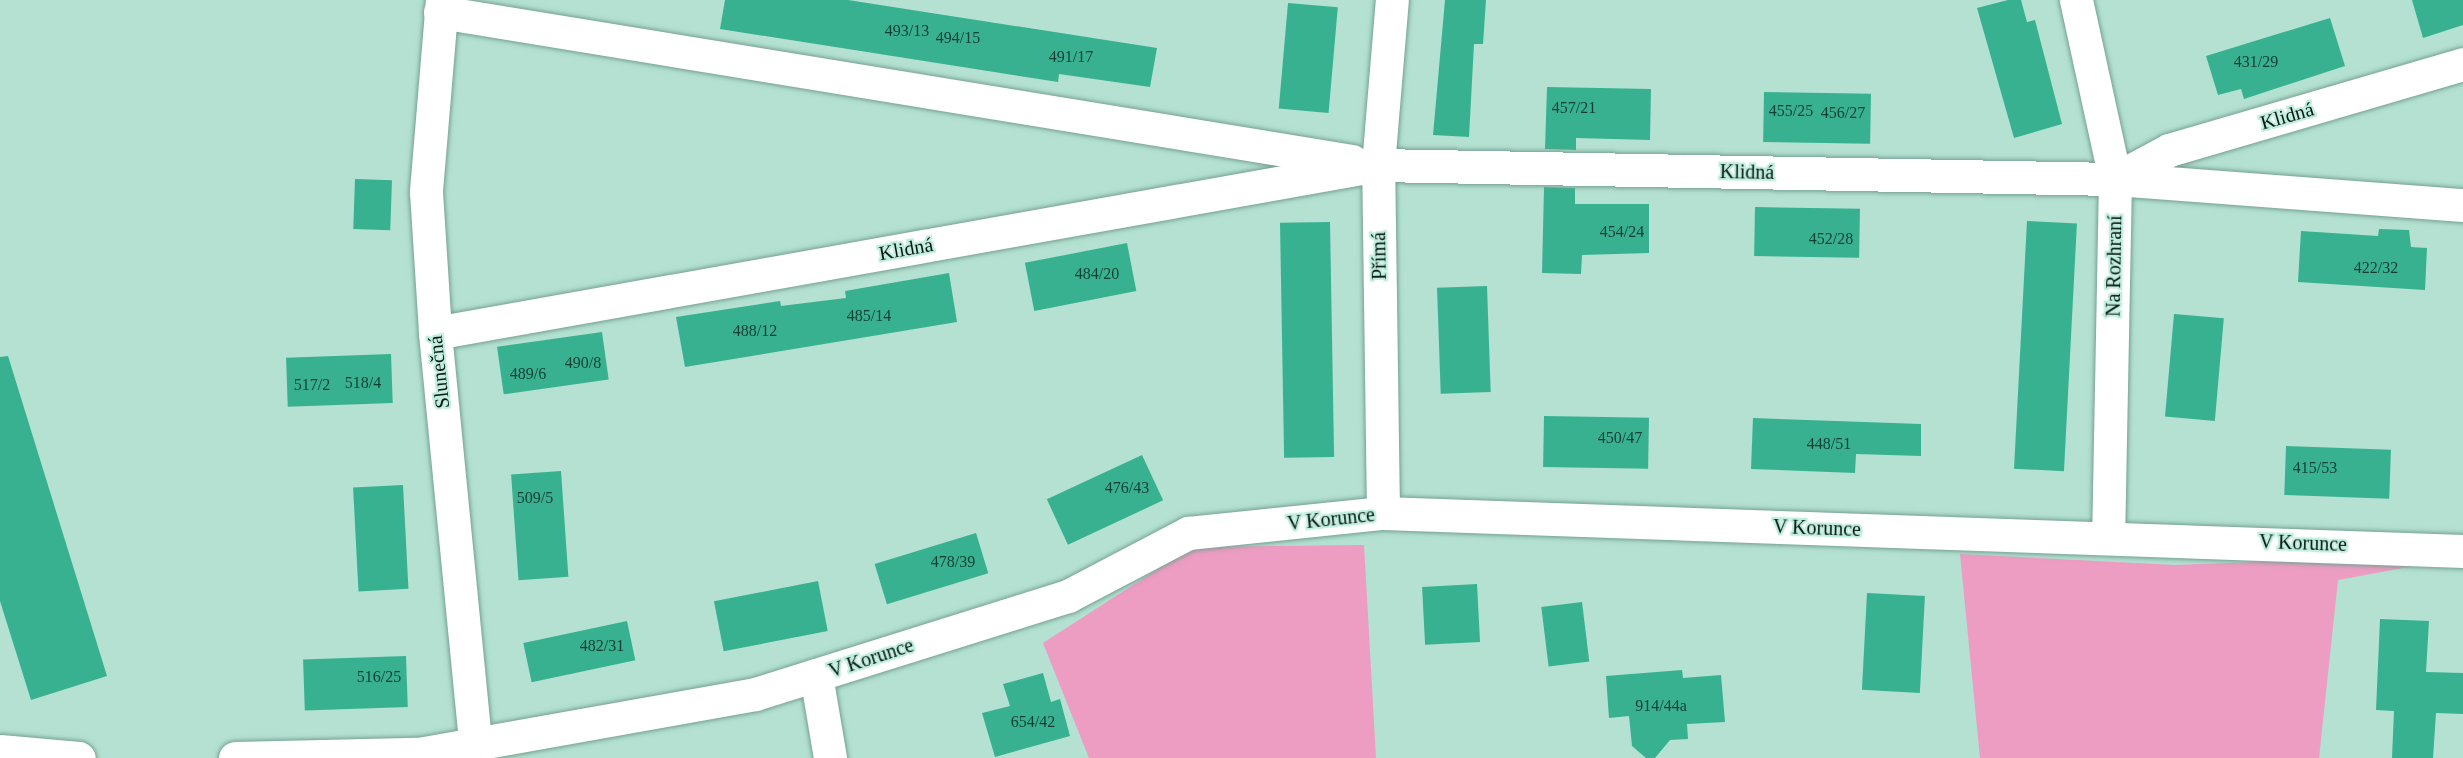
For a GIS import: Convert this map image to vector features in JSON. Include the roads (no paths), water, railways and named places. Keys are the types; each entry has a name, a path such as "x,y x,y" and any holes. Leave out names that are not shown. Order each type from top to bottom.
{"street":[{"name":"Přímá","path":"1383,513 1378,165 1392,0"},
{"name":"Na Rozhraní","path":"2076,0 2115,178 2109,536"},
{"name":"Klidná","path":"441,6 1378,165 2115,178 2463,205"},
{"name":"Slunečná","path":"441,6 426,192 435,333 477,751"},
{"name":"Klidná","path":"2115,178 2169,150 2463,64"},
{"name":"Klidná","path":"435,333 1378,165"},
{"name":"V Korunce","path":"236,758 477,751 755,694 1068,596 1188,533 1383,513 2109,536 2463,551"},
{"path":"816,675 830,758"},
{"path":"0,751 79,758"}]}
